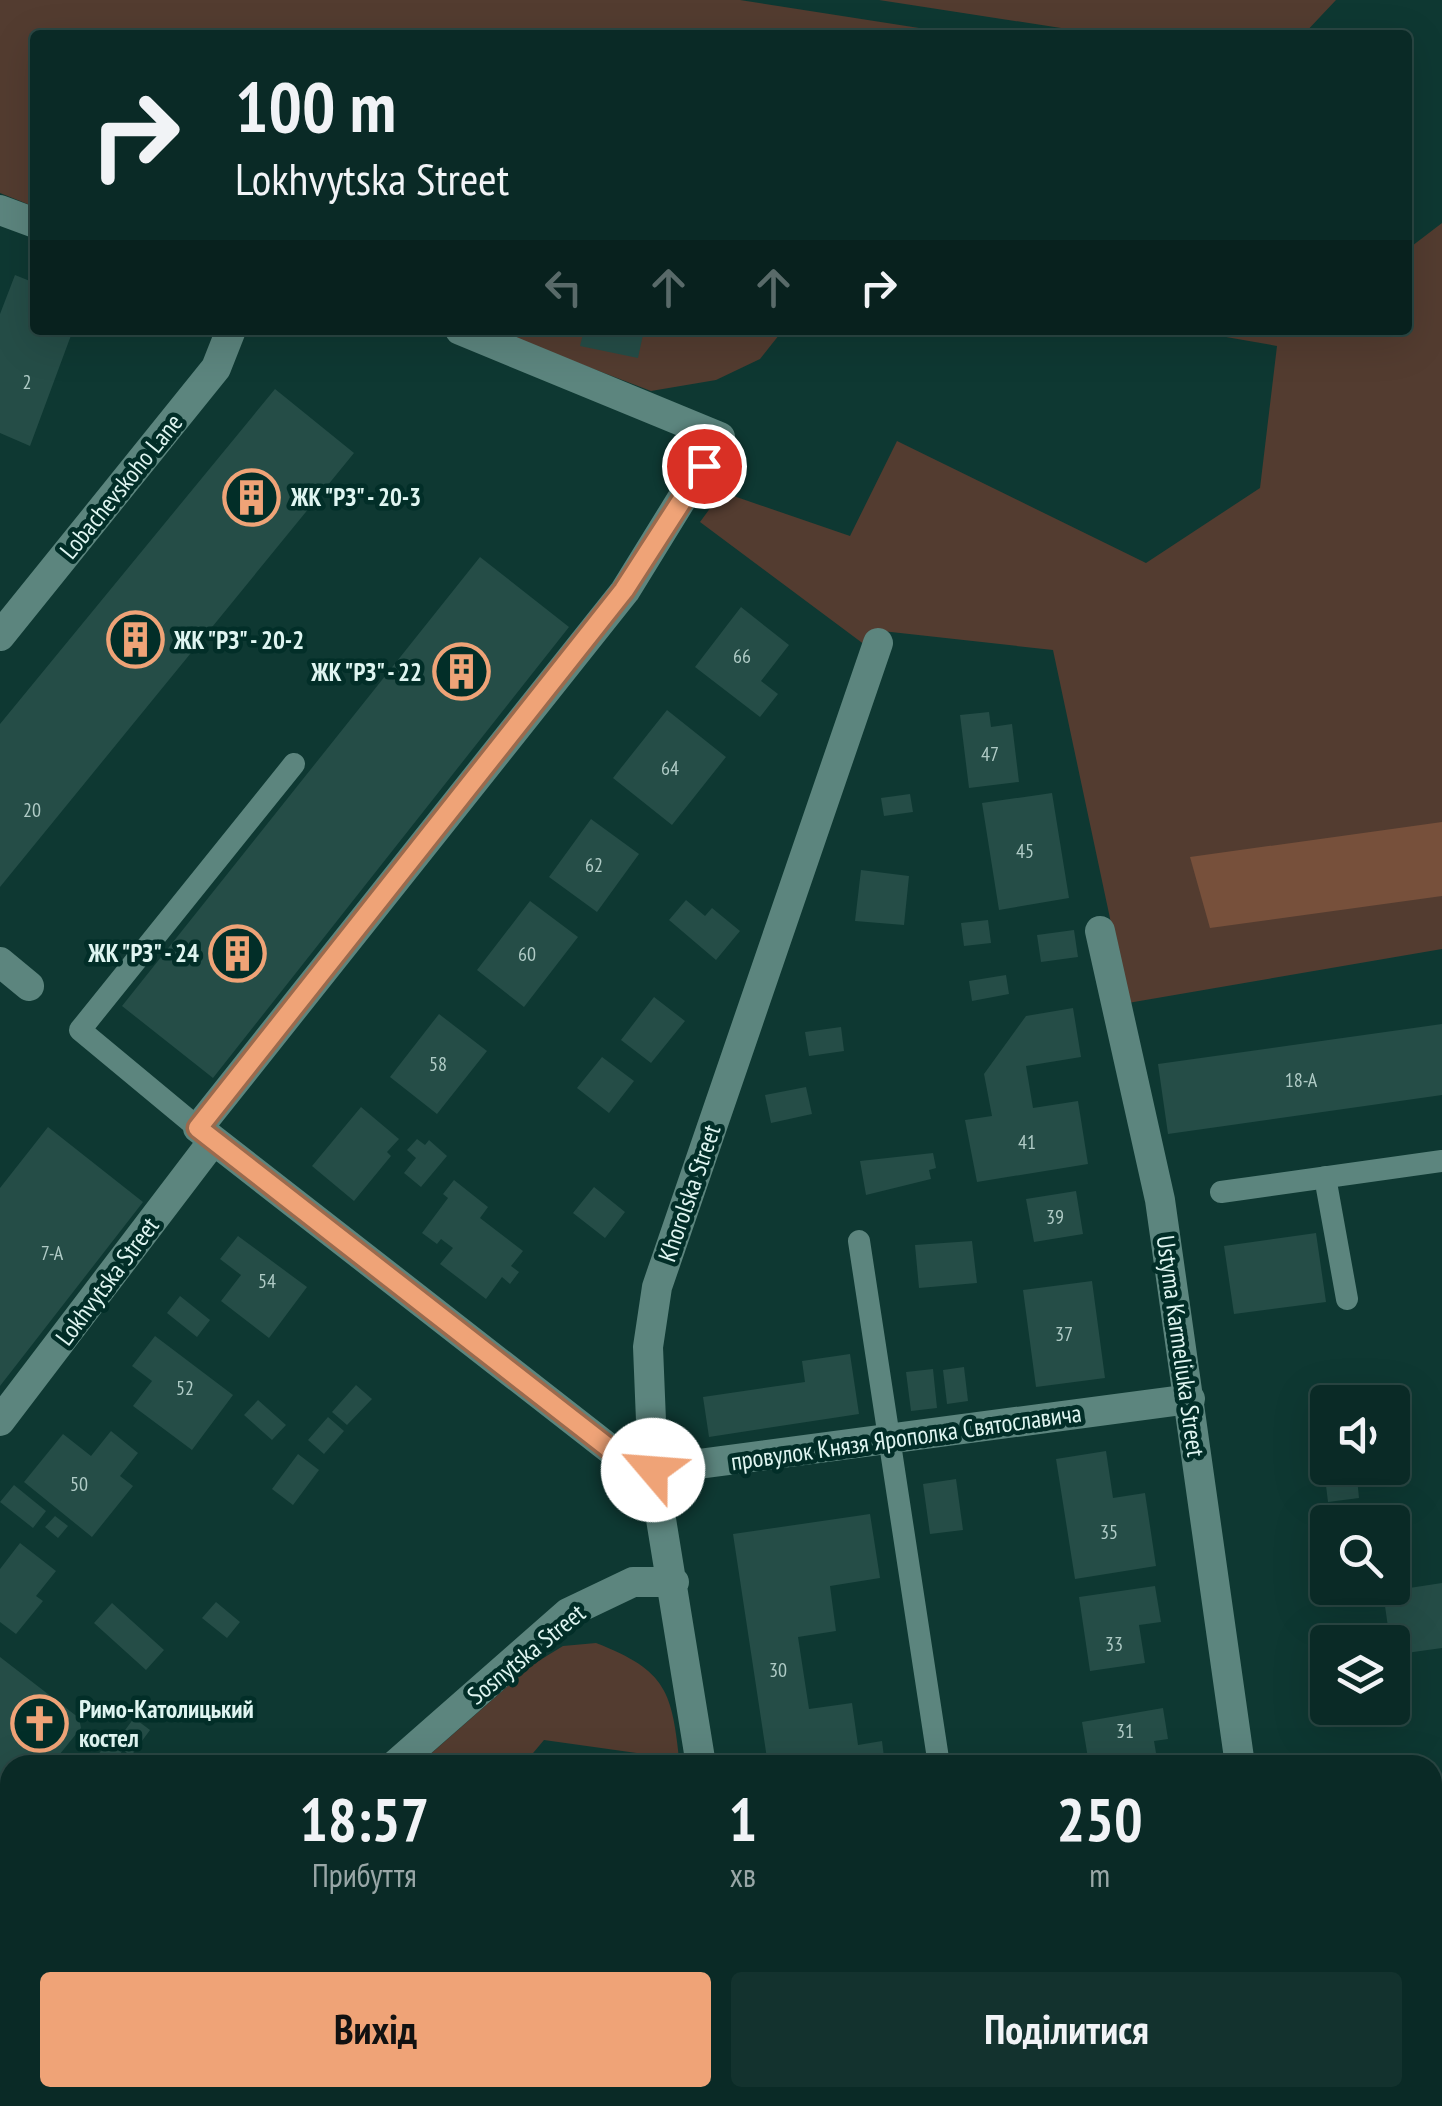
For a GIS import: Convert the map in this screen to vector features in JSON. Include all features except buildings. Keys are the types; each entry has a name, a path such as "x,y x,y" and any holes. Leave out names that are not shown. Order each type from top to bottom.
{"street":[{"path":"0,210 30,221"},
{"name":"Lobachevskoho Lane","path":"0,636 216,368 229,335"},
{"name":"Lokhvytska Street","path":"0,1421 205,1135 624,590 720,437 472,335"},
{"name":"Khorolska Street","path":"700,1755 653,1470 648,1347 658,1287 878,643"},
{"name":"Ustyma Karmeliuka Street","path":"1100,931 1160,1200 1239,1755"},
{"path":"0,962 29,986"},
{"path":"205,1135 615,1453 653,1470"},
{"name":"провулок Князя Ярополка Святославича","path":"653,1470 1190,1399"},
{"name":"Sosnytska Street","path":"406,1755 568,1613 634,1582 674,1582"}],"lane":[{"path":"205,1135 80,1030 294,764"},
{"path":"1221,1192 1442,1161"},
{"path":"1325,1178 1347,1298"},
{"path":"859,1241 936,1755"}],"shaded area":[{"path":"0,0 740,0 932,30 30,30 30,205 0,193"},
{"path":"879,0 1336,0 1308,30 1074,30"},
{"path":"1442,223 1442,949 1128,1003 1053,650 882,631 865,645 700,522 722,492 850,536 897,441 1146,563 1260,488 1277,346 1214,335 1412,335 1412,246"},
{"path":"505,335 779,335 760,359 716,380 651,391"},
{"path":"1442,822 1442,896 1210,928 1190,857"},
{"path":"596,1643 620,1653 652,1675 669,1702 679,1755 651,1755 544,1740 531,1755 429,1755 532,1665 563,1646"}],"place":[{"name":"ЖК \"РЗ\" - 20-3","path":"252,497"},
{"name":"ЖК \"РЗ\" - 20-2","path":"135,640"},
{"name":"ЖК \"РЗ\" - 22","path":"461,672"},
{"name":"ЖК \"РЗ\" - 24","path":"238,953"},
{"name":"Римо-Католицький костел","path":"40,1723"}],"route":[{"path":"653,1470 615,1453 198,1128 624,590 704,466"}]}
